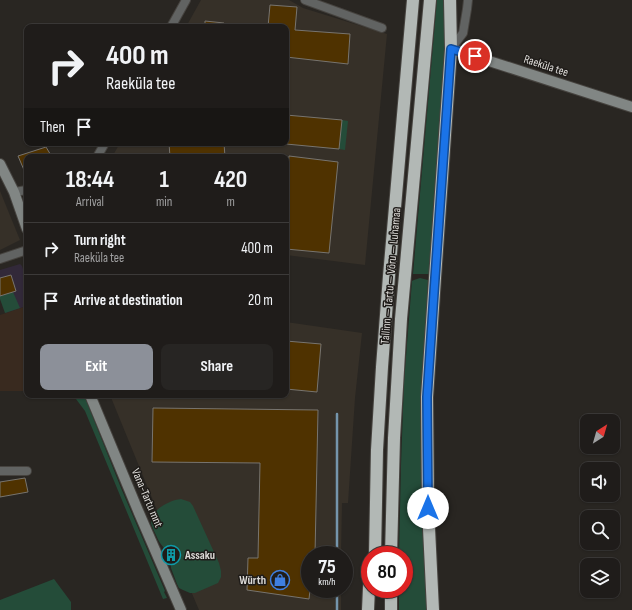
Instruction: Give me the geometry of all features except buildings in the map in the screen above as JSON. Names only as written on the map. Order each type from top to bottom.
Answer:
[{"type":"highway","name":"Tallinn — Tartu — Võru — Luhamaa","points":[[375,546],[377,450],[382,368],[413,0]]},
{"type":"highway","name":"Tallinn — Tartu — Võru — Luhamaa","points":[[391,546],[394,438],[401,319],[430,0]]},
{"type":"highway","points":[[433,610],[428,508],[427,397],[451,49],[450,0]]},
{"type":"highway","points":[[368,610],[369,598]]},
{"type":"highway","points":[[375,598],[376,610]]},
{"type":"highway","points":[[391,598],[391,610]]},
{"type":"street","points":[[173,24],[186,0]]},
{"type":"street","points":[[305,0],[382,28]]},
{"type":"street","points":[[451,49],[463,33],[468,0]]},
{"type":"street","name":"Raeküla tee","points":[[451,49],[632,108]]},
{"type":"street","points":[[0,164],[14,192],[24,220]]},
{"type":"street","points":[[14,192],[24,190]]},
{"type":"street","points":[[0,258],[24,251]]},
{"type":"street","name":"Vana-Tartu mnt","points":[[91,398],[181,610]]},
{"type":"street","points":[[0,471],[27,471]]},
{"type":"shaded area","points":[[201,0],[289,0],[303,8],[387,34],[365,265],[289,255],[289,154],[114,154],[118,146],[289,146],[289,24],[188,24]]},
{"type":"shaded area","points":[[0,191],[20,240],[0,250]]},
{"type":"shaded area","points":[[20,264],[22,266],[24,272],[24,307],[6,313],[0,296],[0,270]]},
{"type":"shaded area","points":[[24,307],[24,391],[0,391],[0,315]]},
{"type":"shaded area","points":[[289,322],[362,333],[355,398],[348,503],[342,503],[341,546],[301,546],[301,598],[341,598],[341,610],[199,610],[111,398],[289,398]]},
{"type":"green space","points":[[437,0],[445,0],[446,20],[441,122],[429,274],[413,274]]},
{"type":"green space","points":[[342,120],[348,121],[345,150],[339,149]]},
{"type":"green space","points":[[420,278],[428,280],[421,439],[427,610],[399,610],[399,598],[413,598],[413,546],[399,546],[404,382],[412,281]]},
{"type":"green space","points":[[13,292],[20,308],[5,313],[0,296]]},
{"type":"green space","points":[[75,398],[85,398],[167,598],[163,599],[85,411]]},
{"type":"green space","points":[[181,499],[190,502],[193,506],[219,563],[221,571],[221,577],[218,583],[195,593],[190,593],[179,588],[171,568],[171,559],[173,557],[171,552],[169,552],[158,540],[151,523],[154,514],[162,506],[172,501]]},
{"type":"green space","points":[[54,579],[71,602],[71,610],[0,610],[0,600]]},
{"type":"waterway","points":[[337,414],[337,546]]},
{"type":"waterway","points":[[337,598],[337,610]]},
{"type":"place","name":"Assaku","points":[[171,555]]},
{"type":"place","name":"Würth","points":[[280,580]]},
{"type":"route","points":[[428,508],[427,397],[451,49],[475,56]]}]
